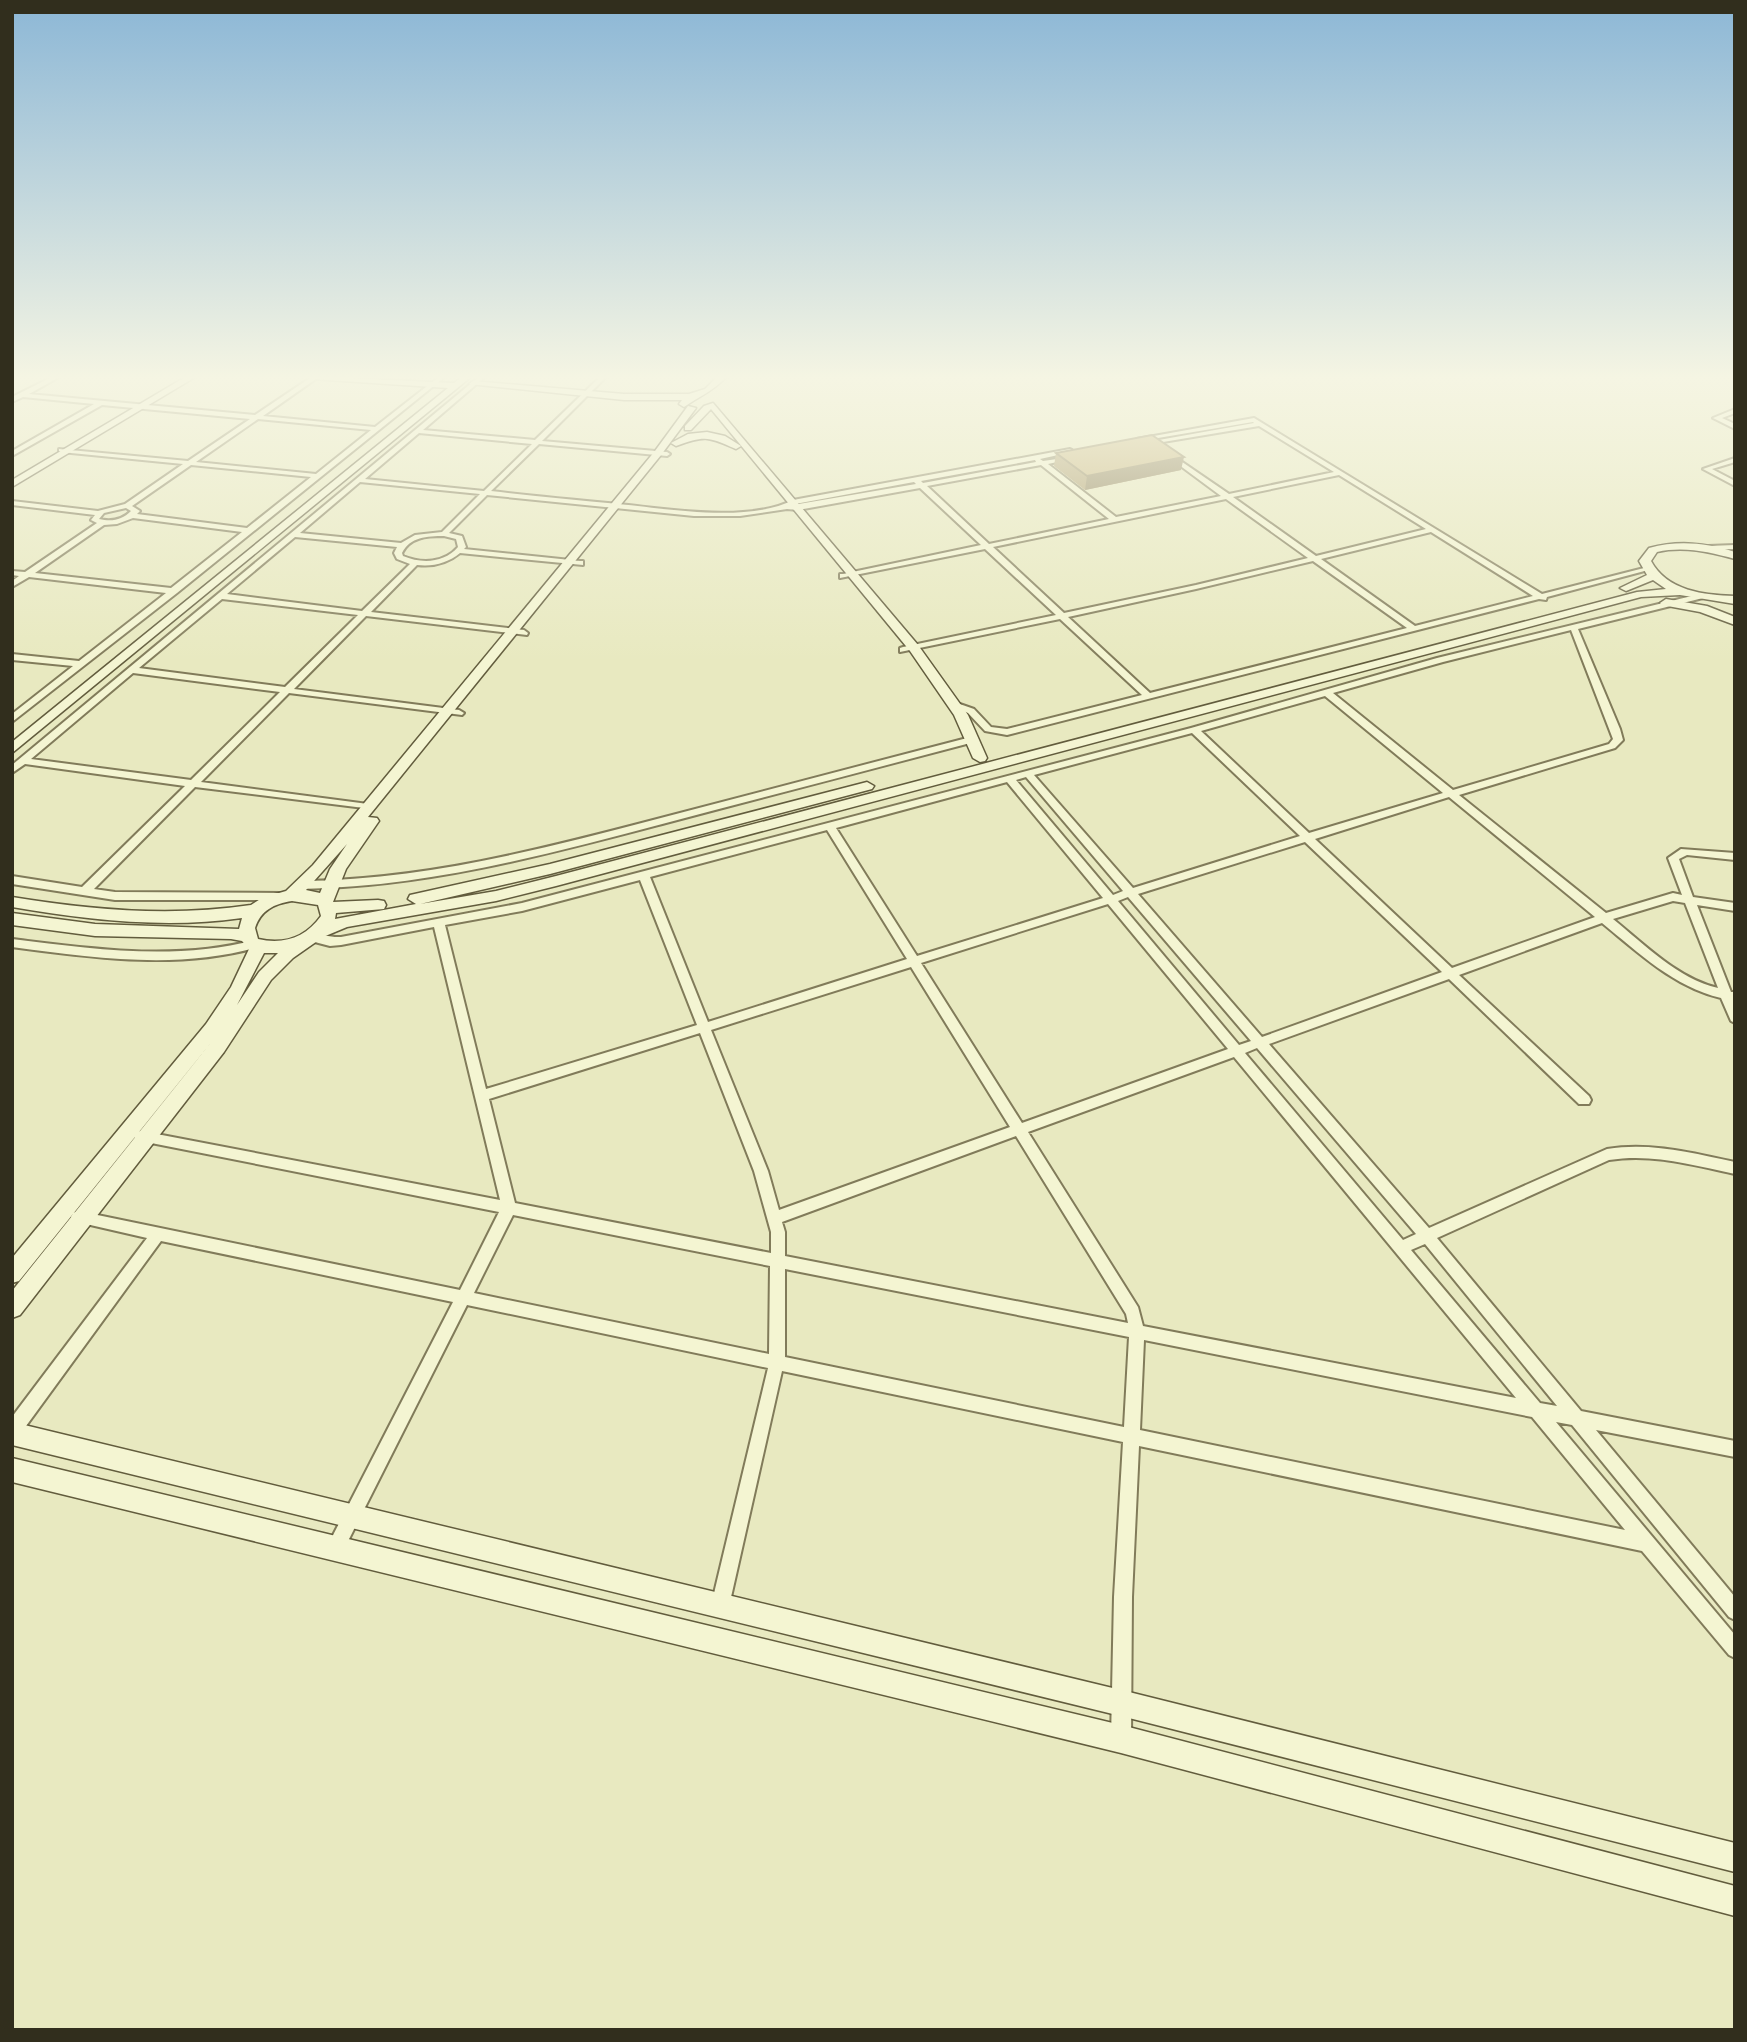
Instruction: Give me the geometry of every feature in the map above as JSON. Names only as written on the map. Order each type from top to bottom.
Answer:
[{"type":"street","points":[[12,482],[30,471]]},
{"type":"street","points":[[12,503],[99,513],[127,506],[177,471]]},
{"type":"street","points":[[271,471],[318,476]]},
{"type":"street","points":[[12,719],[324,471]]},
{"type":"street","points":[[12,736],[335,471]]},
{"type":"street","points":[[12,749],[339,471]]},
{"type":"street","points":[[12,770],[368,471]]},
{"type":"street","points":[[444,534],[507,471]]},
{"type":"street","points":[[12,1308],[226,1036],[265,976],[311,937],[329,916],[327,898],[346,854],[453,713],[648,471]]},
{"type":"street","points":[[760,471],[793,506]]},
{"type":"street","points":[[761,471],[793,506],[954,705],[980,758]]},
{"type":"street","points":[[919,483],[973,471]]},
{"type":"street","points":[[358,480],[718,515],[793,506],[991,471]]},
{"type":"street","points":[[1053,471],[1115,520]]},
{"type":"street","points":[[1191,471],[1414,629]]},
{"type":"street","points":[[1338,471],[1542,598]]},
{"type":"street","points":[[1710,471],[1735,484]]},
{"type":"street","points":[[848,575],[1341,473]]},
{"type":"street","points":[[919,483],[1149,697]]},
{"type":"street","points":[[127,506],[136,511],[132,516]]},
{"type":"street","points":[[99,513],[95,520],[102,523]]},
{"type":"street","points":[[12,584],[102,523],[132,516],[249,531]]},
{"type":"street","points":[[908,649],[1314,559],[1432,530]]},
{"type":"street","points":[[293,534],[402,545],[423,535],[444,534],[458,538],[462,547],[459,551]]},
{"type":"street","points":[[402,545],[398,553],[400,557],[415,563],[435,562],[459,551],[574,563]]},
{"type":"street","points":[[1651,572],[1647,555],[1653,550],[1676,546],[1732,552]]},
{"type":"street","points":[[84,892],[415,563]]},
{"type":"street","points":[[12,880],[84,892],[162,898],[291,892],[366,907],[415,899],[550,869],[1630,587],[1651,572]]},
{"type":"street","points":[[954,705],[971,711],[988,729],[1007,732],[1651,572],[1684,591],[1700,596],[1735,600]]},
{"type":"street","points":[[12,573],[174,591]]},
{"type":"street","points":[[12,919],[95,930],[232,933],[280,948],[344,922],[496,896],[1641,594],[1684,591]]},
{"type":"street","points":[[220,596],[518,632]]},
{"type":"street","points":[[311,937],[341,942],[439,925],[644,876],[1573,626],[1700,596]]},
{"type":"street","points":[[1717,599],[1735,618]]},
{"type":"street","points":[[1666,603],[1735,618]]},
{"type":"street","points":[[481,1096],[705,1029],[914,961],[1617,742],[1615,729],[1573,626]]},
{"type":"street","points":[[908,649],[936,698],[971,740]]},
{"type":"street","points":[[12,657],[81,664]]},
{"type":"street","points":[[131,670],[453,713]]},
{"type":"street","points":[[1326,692],[1676,975],[1702,989],[1730,997]]},
{"type":"street","points":[[12,902],[73,913],[135,917],[226,916],[257,910],[291,892],[318,869],[368,807],[453,713]]},
{"type":"street","points":[[1194,730],[1584,1100]]},
{"type":"street","points":[[327,898],[350,886],[460,871],[533,855],[971,740]]},
{"type":"street","points":[[23,761],[368,807]]},
{"type":"street","points":[[1028,774],[1427,1236],[1735,1611]]},
{"type":"street","points":[[1010,779],[1239,1050],[1735,1649]]},
{"type":"street","points":[[829,825],[1133,1312],[1137,1331],[1120,1703],[1121,1739]]},
{"type":"street","points":[[1735,857],[1685,851],[1674,854],[1674,863],[1730,997],[1735,1018]]},
{"type":"street","points":[[644,876],[761,1171],[775,1218],[780,1261],[777,1361],[720,1606]]},
{"type":"street","points":[[775,1218],[1603,918],[1667,898],[1735,907]]},
{"type":"street","points":[[254,942],[246,929],[257,910]]},
{"type":"street","points":[[336,1547],[509,1208],[439,925]]},
{"type":"street","points":[[12,943],[119,954],[177,954],[215,953],[254,942]]},
{"type":"street","points":[[12,1274],[212,1029],[238,989],[254,942]]},
{"type":"street","points":[[127,1133],[1735,1448]]},
{"type":"street","points":[[1402,1247],[1607,1155],[1626,1151],[1735,1168]]},
{"type":"street","points":[[61,1214],[1649,1544]]},
{"type":"street","points":[[158,1234],[12,1432],[1120,1703],[1735,1858]]},
{"type":"street","points":[[12,1470],[1121,1739],[1735,1900]]},
{"type":"building","points":[[1081,471],[1111,471],[1087,476]]}]
